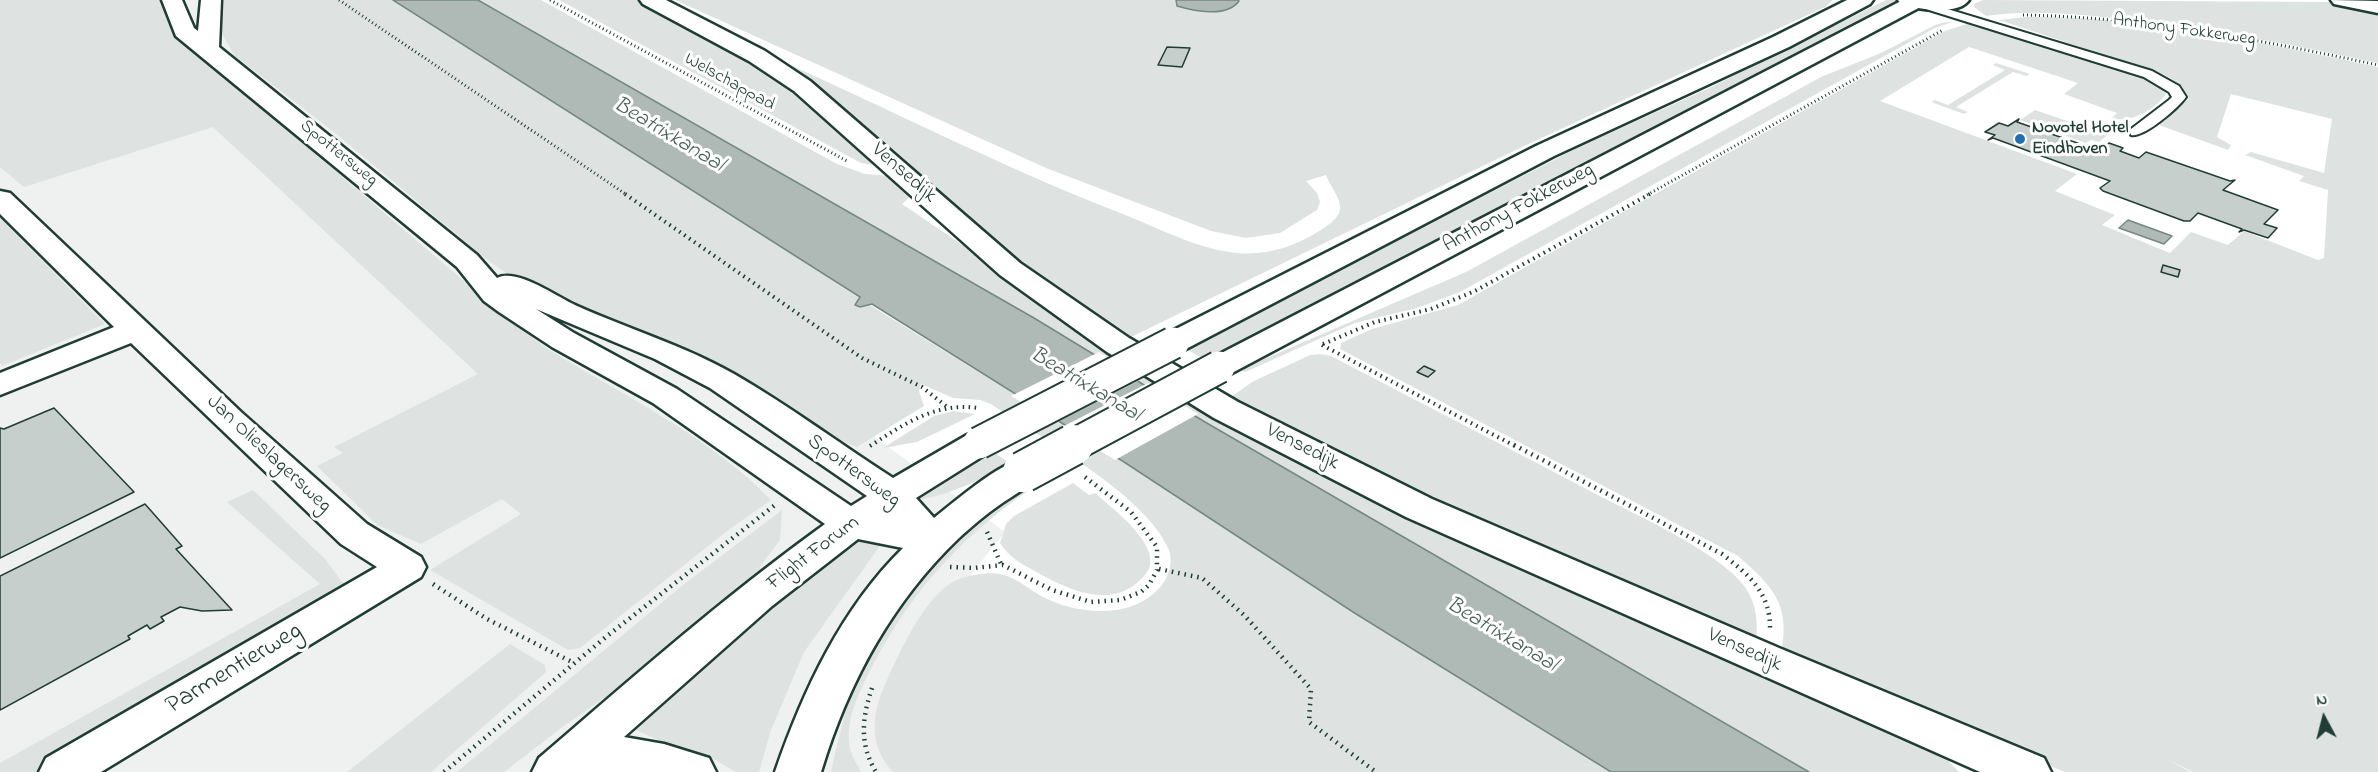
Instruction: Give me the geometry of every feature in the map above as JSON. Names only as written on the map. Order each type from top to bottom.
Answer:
[{"type":"main road","name":"Spottersweg","points":[[172,0],[184,31],[208,48],[467,261],[495,295],[510,306],[563,340],[665,396],[852,524],[942,561]]},
{"type":"main road","points":[[208,48],[211,0]]},
{"type":"main road","name":"Vensedijk","points":[[650,0],[758,56],[801,87],[1010,269],[1118,345],[1226,410],[1419,508],[1764,660],[2028,772]]},
{"type":"main road","name":"Anthony Fokkerweg","points":[[1080,391],[1545,151],[1781,42],[1863,0]]},
{"type":"main road","points":[[2341,0],[2378,7]]},
{"type":"main road","name":"Anthony Fokkerweg","points":[[942,561],[965,510],[1023,472],[1219,367],[1932,1]]},
{"type":"main road","name":"Jan Olieslagersweg","points":[[0,200],[134,330],[354,534],[407,567]]},
{"type":"main road","name":"Spottersweg","points":[[467,261],[565,312],[657,348],[722,381],[892,495],[942,561]]},
{"type":"main road","points":[[0,385],[134,330]]},
{"type":"main road","name":"Flight Forum","points":[[565,764],[742,610],[892,495],[979,443],[1080,391]]},
{"type":"main road","points":[[798,772],[819,710],[860,633],[880,603],[942,561]]},
{"type":"main road","name":"Parmentierweg","points":[[62,772],[407,567]]},
{"type":"main road","name":"Flight Forum","points":[[565,764],[610,754],[644,758],[693,772]]},
{"type":"lane","name":"Anthony Fokkerweg","points":[[1932,1],[2083,49],[2165,82],[2175,89],[2179,97],[2174,104],[2136,132]]},
{"type":"lane","name":"Anthony Fokkerweg","points":[[1932,1],[1974,20],[2111,61]]},
{"type":"path","points":[[339,0],[558,147],[862,358],[922,387],[946,406],[929,411],[867,448]]},
{"type":"path","name":"Welschappad","points":[[550,0],[857,166],[900,172]]},
{"type":"path","name":"Anthony Fokkerweg","points":[[1988,18],[2042,15],[2126,21],[2247,39],[2378,65]]},
{"type":"path","points":[[1764,660],[1772,614],[1766,596],[1752,577],[1722,554],[1322,345],[1375,322],[1431,309],[1475,291],[1927,37],[1949,27],[1974,20]]},
{"type":"path","points":[[444,772],[573,662],[706,556],[779,503]]},
{"type":"path","points":[[987,531],[1001,564]]},
{"type":"path","points":[[942,561],[974,568],[1001,564],[1066,599],[1087,603],[1117,602],[1139,594],[1152,583],[1159,569],[1202,578],[1244,615],[1311,689],[1309,722],[1376,772]]},
{"type":"path","points":[[407,567],[487,620],[573,662]]},
{"type":"path","points":[[874,683],[864,715],[862,736],[868,760],[876,772]]},
{"type":"shaded area","points":[[0,0],[276,0],[1005,532],[916,643],[910,772],[0,772]]},
{"type":"shaded area","points":[[0,0],[165,0],[184,42],[505,316],[549,350],[697,439],[748,478],[771,500],[727,531],[580,648],[568,650],[430,570],[521,514],[502,499],[421,544],[377,525],[317,466],[343,453],[334,447],[478,374],[213,127],[24,187],[0,167]]},
{"type":"shaded area","points":[[221,0],[393,0],[644,158],[870,305],[1124,462],[1353,612],[1611,772],[893,772],[879,750],[875,716],[882,692],[907,638],[936,596],[959,579],[975,574],[993,573],[1009,577],[1043,597],[1072,608],[1105,611],[1136,605],[1161,586],[1170,568],[1170,553],[1156,528],[1137,508],[1089,468],[991,404],[980,400],[953,398],[921,384],[919,391],[924,406],[857,447],[805,426],[626,327],[519,282],[486,259],[334,132],[235,56],[220,31]]},
{"type":"shaded area","points":[[478,0],[541,0],[837,164],[865,174],[893,176],[913,194],[902,204],[1042,299],[1080,329],[1934,746],[1959,772],[1809,772],[1205,422],[1034,318]]},
{"type":"shaded area","points":[[559,0],[638,0],[671,16],[745,56],[787,84],[883,167],[861,163]]},
{"type":"shaded area","points":[[675,0],[1176,0],[1177,6],[1192,10],[1218,10],[1233,5],[1238,0],[1833,0],[1825,7],[1522,147],[1127,339],[1008,254],[770,56],[1074,194],[1173,235],[1229,252],[1252,253],[1274,250],[1306,239],[1323,229],[1335,219],[1340,208],[1326,175],[1306,181],[1317,193],[1320,202],[1317,210],[1280,233],[1246,238],[1211,231],[1046,168]]},
{"type":"shaded area","points":[[1886,0],[1899,0],[1207,361],[1186,349],[1579,147],[1707,89]]},
{"type":"shaded area","points":[[1983,0],[2330,2],[2378,11],[2378,63],[2257,39],[2136,21],[2042,13],[1986,16],[1974,7],[1974,4]]},
{"type":"shaded area","points":[[2026,17],[2115,21],[2159,26],[2247,40],[2378,67],[2378,772],[2193,772],[2168,760],[2191,772],[2065,772],[1781,654],[1783,622],[1781,609],[1770,587],[1738,556],[1340,349],[1341,343],[1372,329],[1458,305],[1945,31],[1970,23],[2141,75],[2155,82],[2166,94],[2156,105],[2142,114],[2127,119],[2112,118],[2117,113],[2064,94],[2078,83],[1969,47],[1880,101],[2077,174],[2055,191],[2115,215],[2102,225],[2170,253],[2191,232],[2228,245],[2244,231],[2318,260],[2324,258],[2328,190],[2299,181],[2304,176],[2245,155],[2251,152],[2324,173],[2332,119],[2231,94],[2217,137],[2231,145],[2228,150],[2159,125],[2189,98],[2180,84],[2165,75],[1999,20]]},
{"type":"shaded area","points":[[1952,22],[1935,28],[1460,292],[1417,308],[1355,323],[1245,372],[1241,369],[1466,272],[1821,77],[1881,53],[1935,25]]},
{"type":"shaded area","points":[[1996,63],[2030,74],[2026,76],[2013,72],[1956,107],[1968,112],[1964,114],[1931,102],[1935,100],[1948,105],[2005,70],[1993,65]]},
{"type":"shaded area","points":[[2035,110],[2108,135],[2099,142],[2091,140],[2086,143],[2020,120]]},
{"type":"shaded area","points":[[0,218],[105,324],[2,366],[0,363]]},
{"type":"shaded area","points":[[1310,355],[1331,356],[1697,547],[1733,574],[1749,593],[1756,614],[1756,644],[1444,507],[1227,400],[1252,382]]},
{"type":"shaded area","points":[[953,411],[975,414],[917,442],[883,448],[934,416]]},
{"type":"shaded area","points":[[990,450],[1010,463],[953,491],[930,498],[917,500],[915,497]]},
{"type":"shaded area","points":[[1034,479],[1040,483],[1014,501],[967,540],[926,584],[908,608],[875,661],[859,693],[851,716],[849,740],[852,754],[861,772],[831,772],[852,692],[876,641],[892,617],[927,570],[967,528],[993,506]]},
{"type":"shaded area","points":[[1073,483],[1089,495],[1095,493],[1124,519],[1144,542],[1149,553],[1149,567],[1144,576],[1133,586],[1120,593],[1093,594],[1066,587],[1023,564],[1008,553],[1000,543],[1006,524],[1014,516]]},
{"type":"shaded area","points":[[253,490],[325,559],[346,587],[45,772],[0,772],[0,763],[320,584],[227,502]]},
{"type":"shaded area","points":[[782,510],[780,540],[759,568],[761,569],[655,663],[565,725],[504,772],[457,772],[683,585]]},
{"type":"shaded area","points":[[859,534],[882,543],[804,652],[771,730],[759,772],[736,772],[710,757],[669,745],[632,728],[824,560]]},
{"type":"shaded area","points":[[510,644],[545,665],[546,672],[431,772],[347,772]]},
{"type":"water","name":"Beatrixkanaal","points":[[393,0],[478,0],[1034,318],[1205,422],[1809,772],[1611,772],[1353,612],[1124,462],[872,304],[860,307],[855,305],[860,297]]},
{"type":"water","points":[[1176,0],[1239,1],[1227,10],[1210,12],[1177,6]]},
{"type":"water","points":[[2128,220],[2172,236],[2164,244],[2119,228]]},
{"type":"pier","points":[[1099,352],[1142,379],[1056,423],[1011,396]]},
{"type":"pier","points":[[1148,383],[1198,414],[1115,460],[1062,427]]},
{"type":"building","points":[[1167,47],[1190,48],[1182,67],[1158,65]]},
{"type":"building","points":[[2019,119],[2017,122],[2086,146],[2089,144],[2102,149],[2109,143],[2123,148],[2120,151],[2139,158],[2146,152],[2230,181],[2235,180],[2223,190],[2278,210],[2264,224],[2277,228],[2268,238],[2244,230],[2239,232],[2242,229],[2198,213],[2190,221],[2184,221],[2100,188],[2110,181],[1993,138],[1988,140],[1995,135],[1985,132],[1999,123],[2008,126]]},
{"type":"building","points":[[2163,265],[2180,270],[2178,277],[2161,272]]},
{"type":"building","points":[[1424,366],[1435,371],[1428,377],[1417,372]]},
{"type":"building","points":[[54,408],[134,492],[0,558],[0,428],[4,429]]},
{"type":"building","points":[[145,504],[182,546],[176,549],[232,610],[202,611],[180,607],[161,617],[164,621],[150,629],[147,625],[128,636],[130,639],[0,710],[0,576]]},
{"type":"place","name":"Novotel Hotel Eindhoven","points":[[2020,139]]}]
